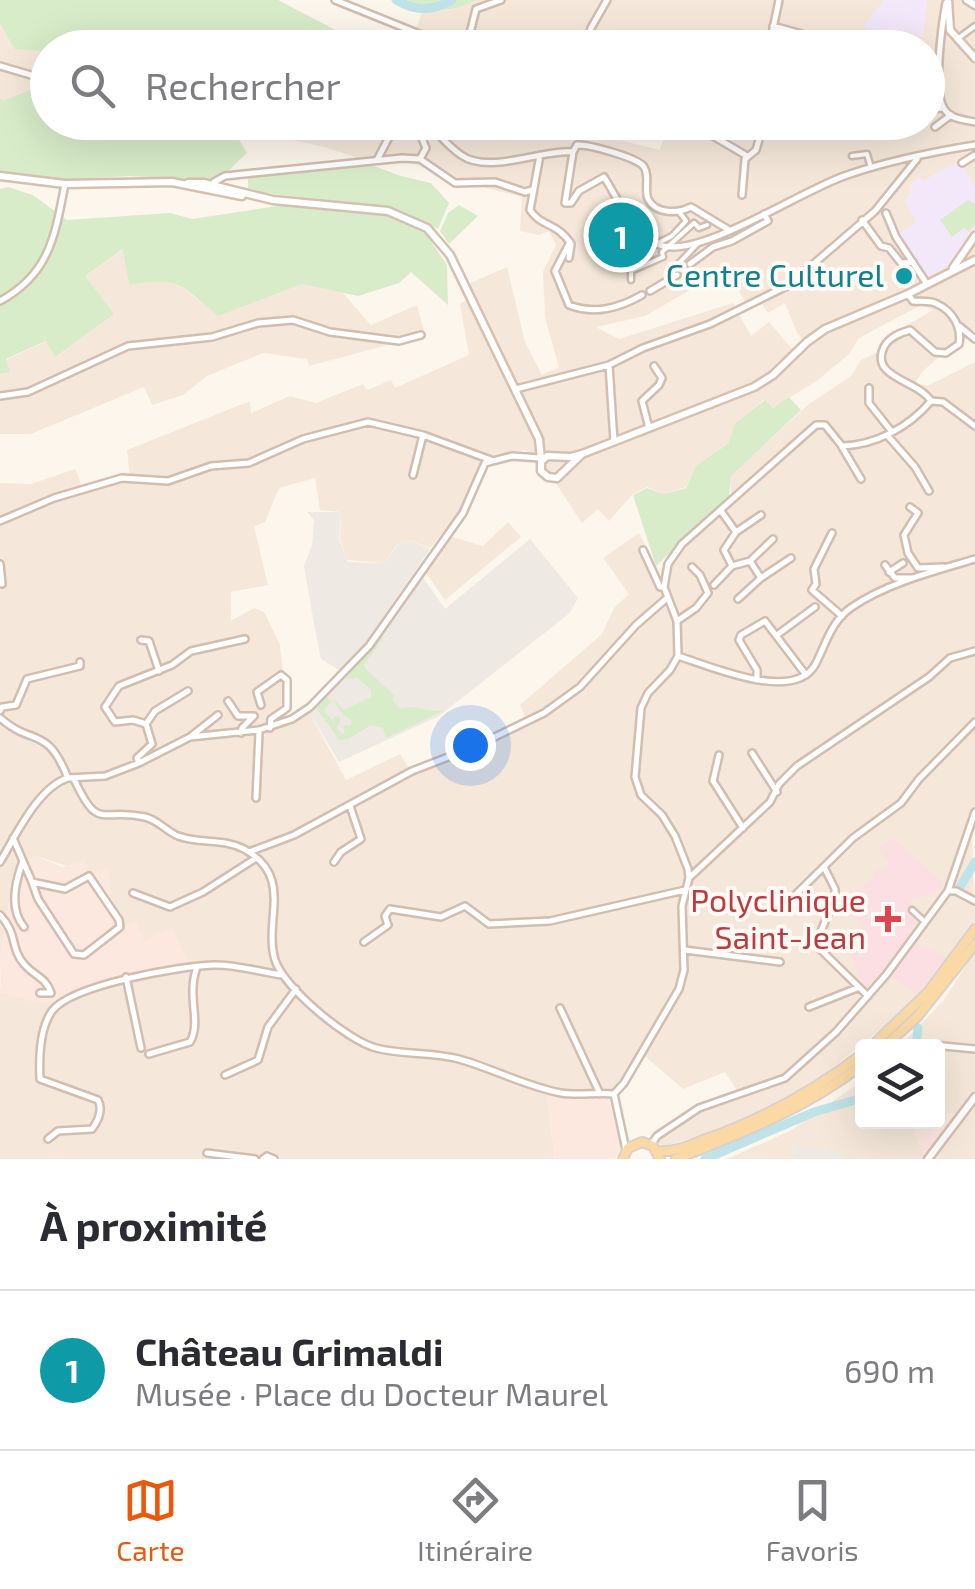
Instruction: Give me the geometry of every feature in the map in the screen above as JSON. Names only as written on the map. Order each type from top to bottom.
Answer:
[{"type":"main road","points":[[948,0],[948,26],[975,58]]},
{"type":"main road","points":[[966,0],[975,5]]},
{"type":"main road","points":[[0,176],[65,184],[193,184],[258,198]]},
{"type":"main road","points":[[193,184],[228,194],[388,210],[427,228],[448,251],[547,459],[564,468]]},
{"type":"main road","points":[[952,269],[975,236]]},
{"type":"main road","points":[[966,247],[966,254],[975,260]]},
{"type":"main road","points":[[547,459],[582,454],[765,382],[825,329],[975,260]]},
{"type":"main road","points":[[547,459],[542,474],[550,478],[560,476],[582,454]]},
{"type":"main road","points":[[879,1039],[928,992],[975,929]]},
{"type":"main road","points":[[894,1039],[918,1018],[975,944]]},
{"type":"main road","points":[[624,1157],[636,1143],[656,1152],[674,1150],[750,1123],[814,1089],[855,1059]]},
{"type":"main road","points":[[679,1158],[776,1120],[855,1070]]},
{"type":"main road","points":[[928,1159],[975,1097]]},
{"type":"street","points":[[334,0],[409,30]]},
{"type":"street","points":[[471,30],[476,8],[500,0]]},
{"type":"street","points":[[590,30],[607,0]]},
{"type":"street","points":[[772,30],[779,0]]},
{"type":"street","points":[[943,30],[948,0]]},
{"type":"street","points":[[773,26],[788,30]]},
{"type":"street","points":[[945,43],[975,26]]},
{"type":"street","points":[[0,66],[30,75]]},
{"type":"street","points":[[945,110],[951,116],[975,122]]},
{"type":"street","points":[[945,120],[951,116]]},
{"type":"street","points":[[377,160],[387,140]]},
{"type":"street","points":[[420,159],[426,148],[423,140]]},
{"type":"street","points":[[446,140],[467,158],[529,159],[572,152]]},
{"type":"street","points":[[721,140],[747,156]]},
{"type":"street","points":[[742,195],[747,156],[756,150],[759,140]]},
{"type":"street","points":[[733,231],[709,221],[692,208],[680,213],[650,202],[645,168],[640,162],[594,145],[577,145],[572,152],[566,204],[604,177],[639,232],[668,248],[733,231],[845,175],[975,145]]},
{"type":"street","points":[[852,156],[866,154],[871,168]]},
{"type":"street","points":[[540,155],[531,212],[559,228],[570,242],[568,258]]},
{"type":"street","points":[[962,163],[975,155]]},
{"type":"street","points":[[515,389],[608,366],[643,348],[710,324],[789,285],[875,211],[919,156]]},
{"type":"street","points":[[228,194],[216,186],[234,175],[420,159],[455,183],[495,182],[525,192],[532,190]]},
{"type":"street","points":[[529,159],[537,165]]},
{"type":"street","points":[[0,300],[22,289],[42,264],[56,229],[65,184]]},
{"type":"street","points":[[656,244],[672,236],[686,221],[680,213]]},
{"type":"street","points":[[690,264],[714,247],[768,220],[764,214]]},
{"type":"street","points":[[886,214],[896,238],[927,284]]},
{"type":"street","points":[[612,222],[629,217]]},
{"type":"street","points":[[862,220],[882,246],[889,248]]},
{"type":"street","points":[[631,280],[631,272],[663,257],[662,252],[694,223],[699,228],[709,221]]},
{"type":"street","points":[[896,238],[889,241],[889,248],[900,263],[914,262]]},
{"type":"street","points":[[570,242],[555,270],[568,305],[607,310],[646,293],[701,240]]},
{"type":"street","points":[[568,258],[575,252]]},
{"type":"street","points":[[908,294],[913,300],[939,304],[975,339]]},
{"type":"street","points":[[0,396],[28,392],[128,346],[212,337],[258,324],[293,320],[330,332],[399,341],[420,335]]},
{"type":"street","points":[[931,401],[921,388],[889,374],[882,361],[884,347],[896,335],[910,330],[936,352],[946,354],[958,344],[959,326]]},
{"type":"street","points":[[608,366],[614,441]]},
{"type":"street","points":[[649,428],[642,400],[662,378],[654,366]]},
{"type":"street","points":[[870,388],[870,403],[929,491]]},
{"type":"street","points":[[842,446],[868,443],[889,433],[931,401],[943,402],[975,426]]},
{"type":"street","points":[[0,521],[54,498],[122,478],[168,481],[211,466],[249,462],[304,439],[361,423],[385,424],[423,435],[488,462],[534,451],[539,442]]},
{"type":"street","points":[[689,878],[675,836],[662,815],[641,795],[636,778],[641,708],[678,656],[677,622],[664,587],[664,572],[674,554],[816,425],[825,425],[861,479]]},
{"type":"street","points":[[413,475],[423,435]]},
{"type":"street","points":[[519,456],[547,459]]},
{"type":"street","points":[[190,737],[270,728],[310,707],[361,657],[464,512],[488,462]]},
{"type":"street","points":[[910,508],[918,513],[904,535],[908,553],[918,568],[947,567]]},
{"type":"street","points":[[721,511],[736,532]]},
{"type":"street","points":[[732,566],[724,550],[736,532],[760,515]]},
{"type":"street","points":[[832,533],[814,569],[816,584],[812,590],[842,616]]},
{"type":"street","points":[[714,585],[732,566],[750,560],[773,539]]},
{"type":"street","points":[[643,550],[660,587],[664,587]]},
{"type":"street","points":[[738,599],[791,558]]},
{"type":"street","points":[[678,656],[757,680],[789,682],[806,676],[842,616],[881,591],[975,559]]},
{"type":"street","points":[[750,560],[761,578]]},
{"type":"street","points":[[903,563],[887,568],[895,578],[916,580]]},
{"type":"street","points":[[0,564],[2,584]]},
{"type":"street","points":[[677,622],[708,593],[700,574],[692,567]]},
{"type":"street","points":[[249,852],[294,834],[423,766],[474,747],[544,713],[580,688],[636,625],[667,598]]},
{"type":"street","points":[[777,635],[815,607]]},
{"type":"street","points":[[757,680],[757,670],[739,640],[765,621],[806,676]]},
{"type":"street","points":[[146,724],[133,720],[115,722],[106,707],[119,686],[159,671],[201,646],[245,639]]},
{"type":"street","points":[[140,640],[149,641],[154,649],[159,671]]},
{"type":"street","points":[[80,662],[80,666],[27,679],[16,704],[2,707],[0,717],[12,728],[48,743],[87,806],[98,814],[145,817],[174,835],[218,841],[256,858],[272,882],[276,907],[274,952],[284,976],[324,1015],[368,1046],[454,1058],[559,1092],[614,1094],[622,1087],[679,988],[684,970],[685,890],[689,878],[744,828],[797,766],[929,677],[950,658],[975,651]]},
{"type":"street","points":[[261,704],[256,692],[281,675],[287,680],[287,708],[271,719],[270,728]]},
{"type":"street","points":[[146,724],[155,711],[188,691]]},
{"type":"street","points":[[228,701],[238,716],[254,716],[242,734]]},
{"type":"street","points":[[0,862],[52,786],[71,778],[103,776],[139,764],[190,737],[218,715]]},
{"type":"street","points":[[786,904],[853,838],[901,803],[975,722]]},
{"type":"street","points":[[139,764],[137,758],[152,744],[146,724]]},
{"type":"street","points":[[256,798],[258,730]]},
{"type":"street","points":[[752,753],[777,792]]},
{"type":"street","points":[[720,755],[713,780],[744,828]]},
{"type":"street","points":[[334,862],[341,852],[361,839],[349,805]]},
{"type":"street","points":[[656,1152],[657,1136],[699,1108],[785,1078],[836,1032],[948,890],[975,812]]},
{"type":"street","points":[[13,838],[38,898],[74,954],[84,955],[120,928],[119,920],[89,876],[64,888],[32,882]]},
{"type":"street","points":[[133,893],[170,906],[204,892],[256,858]]},
{"type":"street","points":[[23,862],[17,876],[15,906],[16,918],[24,927]]},
{"type":"street","points":[[824,867],[835,896],[817,941],[868,996]]},
{"type":"street","points":[[364,942],[388,925],[385,916],[390,909],[441,917],[465,906],[489,924],[550,922],[685,890]]},
{"type":"street","points":[[948,890],[975,901]]},
{"type":"street","points":[[912,910],[925,922]]},
{"type":"street","points":[[0,915],[11,927],[16,951],[25,966],[48,984],[51,993],[40,993]]},
{"type":"street","points":[[685,950],[780,962]]},
{"type":"street","points":[[48,1139],[58,1130],[92,1129],[100,1105],[98,1100],[40,1079],[40,1052],[51,1012],[58,1005],[126,977],[197,967],[214,965],[284,976]]},
{"type":"street","points":[[150,1054],[194,1038],[196,1019],[191,984],[197,967]]},
{"type":"street","points":[[126,977],[141,1048]]},
{"type":"street","points":[[809,1007],[857,988]]},
{"type":"street","points":[[224,1075],[258,1060],[268,1027],[296,989]]},
{"type":"street","points":[[560,1008],[600,1094]]},
{"type":"street","points":[[945,1046],[975,1049]]},
{"type":"street","points":[[614,1094],[624,1137],[624,1157]]},
{"type":"street","points":[[624,1137],[636,1143]]},
{"type":"street","points":[[208,1153],[255,1159]]},
{"type":"street","points":[[263,1159],[274,1159]]},
{"type":"shaded area","points":[[476,0],[975,0],[975,328],[952,353],[938,358],[922,372],[915,383],[927,386],[975,362],[975,806],[971,813],[975,921],[921,991],[892,1020],[868,1039],[855,1039],[855,1050],[800,1094],[730,1126],[662,1147],[653,1135],[697,1107],[738,1092],[725,1072],[683,1089],[639,1051],[614,1091],[547,1094],[555,1159],[0,1159],[0,983],[1,992],[55,1002],[118,976],[148,973],[144,941],[124,925],[86,872],[36,856],[14,869],[0,962],[0,483],[31,484],[75,469],[84,492],[130,480],[127,450],[250,401],[251,413],[290,396],[316,403],[363,384],[367,390],[391,380],[395,388],[469,355],[460,304],[473,296],[468,284],[507,267],[525,342],[542,375],[559,367],[545,318],[543,272],[556,245],[549,231],[539,235],[520,231],[522,197],[439,176],[412,162],[377,164],[293,140],[619,140],[660,150],[663,140],[945,140],[945,30],[416,30],[422,12],[449,10]],"holes":[[[729,272],[746,304],[761,302],[768,313],[785,303],[797,333],[804,340],[794,351],[769,322],[751,336],[733,303],[619,339],[596,327],[645,316],[720,273]],[[921,305],[933,310],[890,335],[880,351],[861,360],[851,376],[809,404],[730,476],[732,506],[685,545],[662,579],[639,533],[603,558],[629,594],[614,608],[602,634],[520,705],[529,725],[478,750],[411,772],[400,754],[346,780],[309,712],[288,723],[280,645],[264,612],[254,608],[231,621],[231,592],[268,585],[254,526],[265,522],[279,488],[315,478],[320,510],[341,512],[340,539],[347,560],[384,563],[397,545],[411,541],[430,548],[460,511],[484,456],[526,450],[555,482],[582,523],[598,509],[609,521],[633,494],[647,487],[664,494],[686,487],[696,467],[728,445],[735,423],[764,400],[773,408],[818,380],[849,354],[859,338]]]},
{"type":"shaded area","points":[[884,0],[927,0],[924,30],[868,30],[864,26]]},
{"type":"shaded area","points":[[0,23],[14,49],[30,50],[30,89],[4,100],[0,98]]},
{"type":"shaded area","points":[[960,161],[975,187],[975,228],[953,263],[928,277],[898,234],[916,222],[904,199],[919,177],[923,181]]},
{"type":"shaded area","points":[[124,249],[129,285],[162,279],[177,283],[218,315],[302,284],[342,292],[371,325],[417,305],[425,335],[309,366],[307,359],[263,353],[207,376],[183,395],[152,405],[144,387],[31,434],[0,434],[0,374],[9,372],[6,360],[47,341],[55,357],[113,314],[85,276]]},
{"type":"shaded area","points":[[307,512],[341,512],[339,539],[348,562],[384,563],[398,545],[411,541],[430,549],[366,642],[341,671],[321,659],[304,566],[312,545],[314,520]]},
{"type":"shaded area","points":[[508,522],[521,537],[445,600],[424,570],[449,536],[483,546]]},
{"type":"shaded area","points":[[530,539],[578,598],[570,613],[439,716],[339,762],[309,712],[355,669],[420,573],[445,609]]},
{"type":"shaded area","name":"Polyclinique Saint-Jean","points":[[893,838],[943,883],[939,890],[908,901],[921,916],[906,937],[947,956],[917,994],[884,971],[865,991],[852,958],[850,937],[864,923],[847,914],[854,899],[851,897],[874,877],[872,873],[890,864],[877,848]]},
{"type":"shaded area","points":[[36,856],[62,867],[85,860],[86,872],[109,869],[111,906],[124,925],[136,921],[144,941],[172,928],[189,965],[118,976],[55,1002],[35,1002],[1,992],[0,962],[14,869]]},
{"type":"shaded area","points":[[975,951],[975,1159],[846,1159],[845,1154],[792,1147],[795,1159],[727,1159],[790,1131],[855,1086],[855,1129],[914,1129],[925,1154],[957,1113],[945,1114],[945,1039],[907,1039],[944,1000]]},
{"type":"shaded area","points":[[547,1094],[609,1099],[621,1148],[615,1159],[555,1159]]},
{"type":"shaded area","points":[[959,1113],[924,1155],[914,1129],[945,1129],[945,1114]]},
{"type":"shaded area","points":[[797,1144],[846,1154],[846,1159],[795,1159],[792,1147]]},
{"type":"green space","points":[[0,0],[278,0],[335,30],[30,30],[30,50],[14,49],[0,23]]},
{"type":"green space","points":[[405,0],[476,0],[440,10],[422,8]]},
{"type":"green space","points":[[30,89],[30,140],[239,140],[247,153],[227,172],[211,180],[129,176],[55,180],[0,173],[0,98],[4,100]]},
{"type":"green space","points":[[366,163],[431,183],[449,203],[438,229],[389,207],[248,191],[248,177]]},
{"type":"green space","points":[[8,187],[33,195],[67,220],[170,213],[192,219],[290,204],[389,215],[426,234],[447,265],[448,305],[411,272],[399,283],[358,296],[302,284],[218,316],[195,296],[170,282],[129,285],[123,249],[85,276],[114,314],[55,357],[46,341],[6,359],[10,372],[0,374],[0,189]]},
{"type":"green space","points":[[968,200],[975,204],[975,224],[969,232],[964,228],[952,237],[940,220]]},
{"type":"green space","points":[[459,205],[478,216],[449,244],[440,231],[448,213]]},
{"type":"green space","points":[[789,397],[801,410],[731,476],[729,496],[656,566],[633,495],[647,488],[664,494],[686,488],[696,466],[728,444],[735,423],[765,400],[773,408]]},
{"type":"green space","points":[[383,632],[382,640],[364,665],[366,669],[395,696],[392,699],[400,709],[445,710],[386,738],[383,728],[371,725],[339,740],[316,707],[327,697],[331,702],[324,710],[333,721],[335,716],[341,718],[337,728],[342,734],[342,726],[351,725],[352,720],[344,716],[332,698],[344,710],[371,697],[371,690],[358,678],[345,679]]},
{"type":"waterway","points":[[396,0],[424,9],[452,0]]},
{"type":"waterway","points":[[960,887],[975,862]]},
{"type":"waterway","points":[[917,1039],[918,1028]]},
{"type":"waterway","points":[[705,1159],[814,1112],[855,1100]]},
{"type":"tunnel","points":[[622,267],[638,265]]},
{"type":"place","name":"Château Grimaldi","points":[[621,235]]},
{"type":"place","name":"Centre Culturel","points":[[904,276]]},
{"type":"place","name":"Polyclinique Saint-Jean","points":[[888,919]]}]
